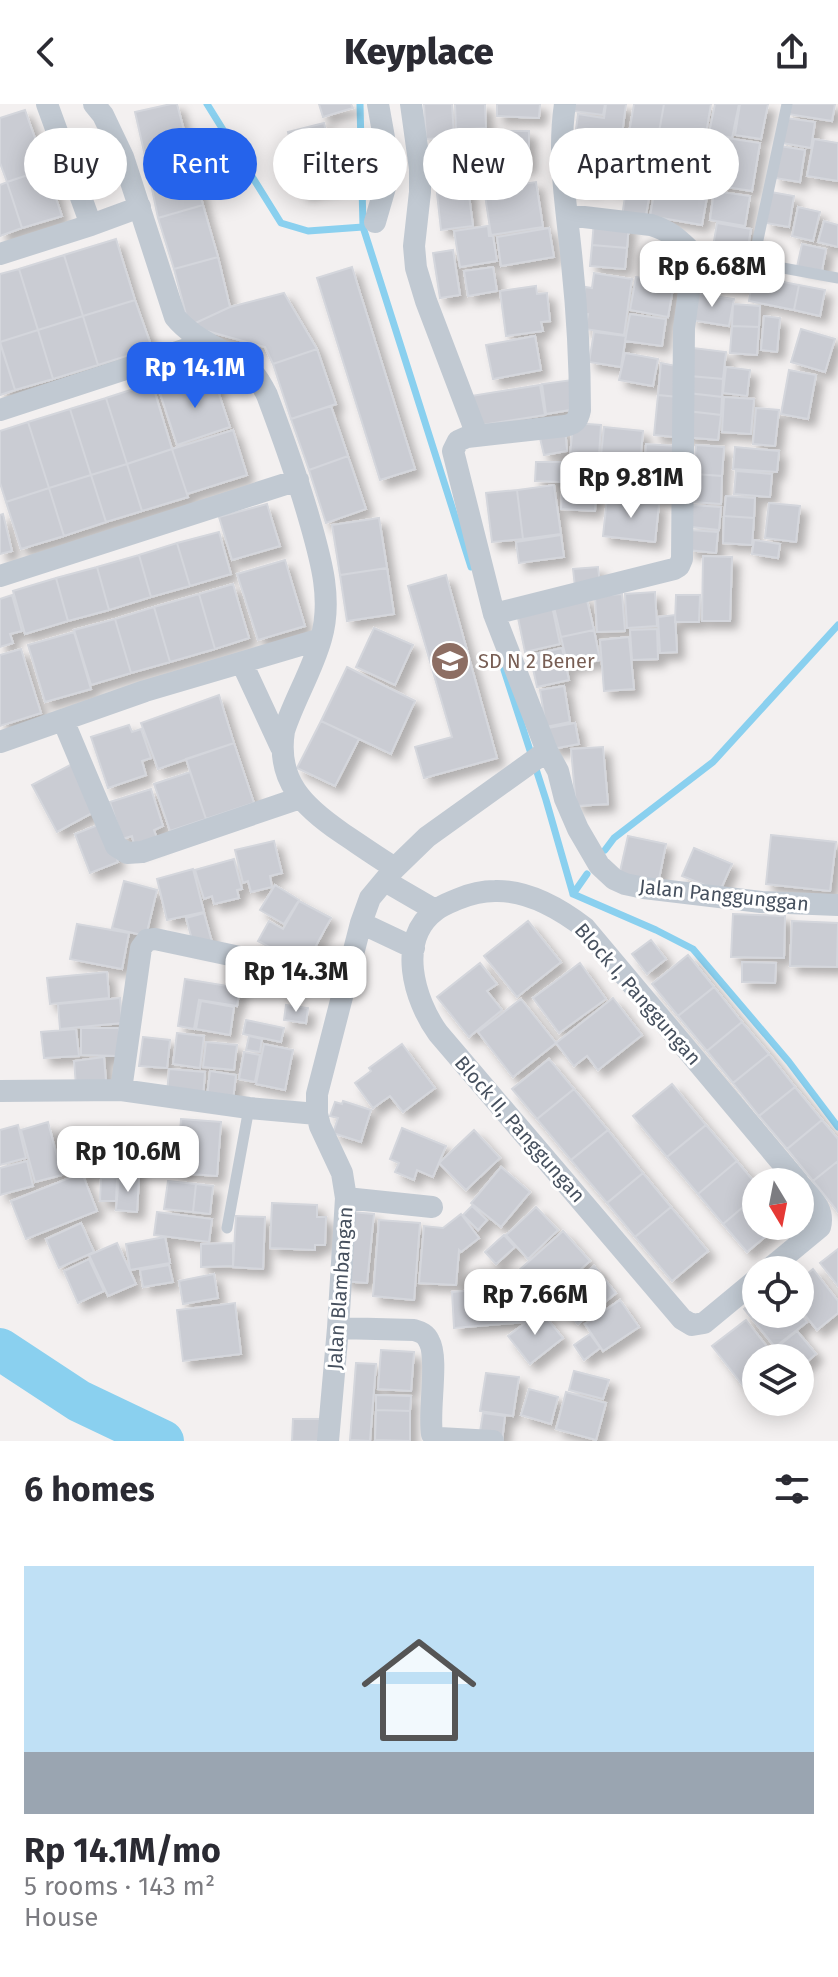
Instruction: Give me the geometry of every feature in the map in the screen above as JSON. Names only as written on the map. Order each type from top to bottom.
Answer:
[{"type":"street","points":[[47,104],[91,225]]},
{"type":"street","points":[[94,104],[103,115],[117,145],[175,317],[183,328],[244,365],[260,382],[298,480],[324,577],[326,615],[321,639],[289,714],[281,747]]},
{"type":"street","points":[[375,222],[389,166],[378,104]]},
{"type":"street","points":[[411,104],[420,169],[414,246],[416,268],[477,435],[565,426],[572,424],[580,410],[573,267],[562,172],[561,140],[565,104]]},
{"type":"street","points":[[0,254],[140,207]]},
{"type":"street","points":[[494,614],[674,569],[682,559],[684,328],[694,254],[673,234],[651,225],[567,215]]},
{"type":"street","points":[[0,410],[205,343]]},
{"type":"street","name":"Jalan Panggunggan","points":[[477,435],[458,441],[454,445],[454,458],[494,614],[536,758],[558,771],[565,799],[578,829],[599,865],[614,879],[644,888],[761,902],[838,905]]},
{"type":"street","points":[[0,576],[298,480]]},
{"type":"street","points":[[0,742],[145,691],[321,639]]},
{"type":"street","points":[[242,663],[281,747],[290,783],[300,798],[435,910],[421,929],[414,948],[361,923]]},
{"type":"street","points":[[63,720],[116,846],[127,853],[142,852],[300,798]]},
{"type":"street","name":"Jalan Blambangan","points":[[328,1441],[346,1198],[344,1179],[317,1114],[317,1094],[361,923],[370,898],[427,837],[536,758]]},
{"type":"street","name":"Block I, Panggungan","points":[[435,910],[466,896],[497,891],[544,902],[585,928],[786,1168]]},
{"type":"street","points":[[121,1090],[141,948],[147,940],[155,939],[347,980]]},
{"type":"street","name":"Block II, Panggungan","points":[[414,948],[413,969],[427,1018],[682,1319],[692,1325],[704,1323],[742,1292]]},
{"type":"street","points":[[0,1091],[121,1090],[317,1114]]},
{"type":"street","points":[[346,1198],[432,1207]]},
{"type":"street","name":"Block I, Panggungan","points":[[814,1201],[821,1210],[822,1222],[814,1232]]},
{"type":"street","name":"Block I, Panggungan","points":[[785,1256],[804,1240]]},
{"type":"street","points":[[338,1328],[414,1330],[425,1335],[432,1346],[433,1357],[432,1434],[439,1438],[493,1441]]},
{"type":"lane","points":[[753,263],[787,104]]},
{"type":"lane","points":[[694,254],[698,252],[838,278]]},
{"type":"lane","points":[[227,1228],[249,1108]]},
{"type":"building","points":[[177,104],[183,128],[143,128],[143,147],[135,112]]},
{"type":"building","points":[[319,104],[351,104],[353,108],[323,117]]},
{"type":"building","points":[[424,104],[452,104],[453,128],[425,128]]},
{"type":"building","points":[[455,104],[485,104],[486,128],[456,128]]},
{"type":"building","points":[[497,104],[540,104],[539,118],[497,116]]},
{"type":"building","points":[[574,104],[605,104],[603,115],[573,111]]},
{"type":"building","points":[[606,104],[626,104],[623,128],[576,128],[578,114],[604,118]]},
{"type":"building","points":[[634,104],[664,104],[660,128],[630,128]]},
{"type":"building","points":[[664,104],[711,104],[707,128],[660,128]]},
{"type":"building","points":[[715,104],[739,104],[734,128],[710,128]]},
{"type":"building","points":[[740,104],[768,104],[761,139],[739,136],[739,128],[736,128]]},
{"type":"building","points":[[790,104],[835,104],[832,121],[788,114]]},
{"type":"building","points":[[25,110],[31,128],[24,128],[24,176],[7,182],[0,163],[0,118]]},
{"type":"building","points":[[786,118],[815,122],[811,148],[782,143]]},
{"type":"building","points":[[324,123],[325,128],[304,128]]},
{"type":"building","points":[[814,139],[838,143],[838,181],[807,176]]},
{"type":"building","points":[[739,140],[760,143],[752,191],[739,189]]},
{"type":"building","points":[[780,146],[805,150],[800,182],[775,178]]},
{"type":"building","points":[[24,176],[24,200],[57,200],[62,216],[22,228],[7,182]]},
{"type":"building","points":[[7,182],[22,228],[0,236],[0,185]]},
{"type":"building","points":[[533,182],[536,182],[543,227],[491,235],[486,200],[533,200]]},
{"type":"building","points":[[771,192],[794,196],[789,227],[766,223]]},
{"type":"building","points":[[739,194],[750,196],[745,226],[710,220],[713,200],[739,200]]},
{"type":"building","points":[[154,200],[202,200],[203,205],[158,218]]},
{"type":"building","points":[[438,200],[470,200],[473,226],[441,230]]},
{"type":"building","points":[[624,200],[649,200],[645,221],[622,217]]},
{"type":"building","points":[[653,200],[706,200],[702,225],[650,216]]},
{"type":"building","points":[[203,205],[218,257],[174,269],[158,218]]},
{"type":"building","points":[[798,207],[820,212],[813,241],[792,236]]},
{"type":"building","points":[[594,221],[629,224],[627,248],[592,245]]},
{"type":"building","points":[[824,221],[838,225],[838,247],[818,242]]},
{"type":"building","points":[[717,223],[751,229],[746,259],[712,253]]},
{"type":"building","points":[[488,226],[497,261],[460,267],[454,231]]},
{"type":"building","points":[[549,228],[554,257],[501,266],[497,237]]},
{"type":"building","points":[[116,239],[135,300],[83,316],[64,255]]},
{"type":"building","points":[[802,244],[826,249],[822,271],[797,267]]},
{"type":"building","points":[[592,245],[627,248],[625,269],[590,266]]},
{"type":"building","points":[[453,250],[460,295],[440,298],[433,253]]},
{"type":"building","points":[[64,255],[83,316],[38,330],[19,269]]},
{"type":"building","points":[[218,257],[230,307],[189,326],[174,269]]},
{"type":"building","points":[[699,258],[751,266],[748,286],[696,279]]},
{"type":"building","points":[[352,267],[415,469],[380,480],[317,278]]},
{"type":"building","points":[[493,267],[497,291],[468,296],[464,271]]},
{"type":"building","points":[[19,269],[38,330],[0,342],[0,274]]},
{"type":"building","points":[[594,273],[632,279],[624,335],[585,329],[588,314],[581,313],[585,287],[592,288]]},
{"type":"building","points":[[753,276],[799,285],[794,310],[749,301]]},
{"type":"building","points":[[636,277],[674,283],[668,317],[630,310]]},
{"type":"building","points":[[799,285],[825,290],[820,316],[794,310]]},
{"type":"building","points":[[536,286],[537,294],[547,293],[550,321],[541,322],[543,331],[506,336],[500,291]]},
{"type":"building","points":[[284,293],[317,349],[273,364],[265,347],[189,326],[230,307]]},
{"type":"building","points":[[695,293],[734,299],[729,326],[691,320]]},
{"type":"building","points":[[135,300],[152,348],[98,365],[83,316]]},
{"type":"building","points":[[733,304],[760,306],[759,327],[732,326]]},
{"type":"building","points":[[630,314],[666,319],[662,346],[625,341]]},
{"type":"building","points":[[83,316],[98,365],[53,379],[38,330]]},
{"type":"building","points":[[764,316],[780,318],[777,352],[761,350]]},
{"type":"building","points":[[732,326],[759,327],[757,355],[730,353]]},
{"type":"building","points":[[801,329],[835,339],[825,372],[791,362]]},
{"type":"building","points":[[38,330],[53,379],[15,390],[0,342]]},
{"type":"building","points":[[594,332],[626,336],[621,367],[589,362]]},
{"type":"building","points":[[535,336],[541,370],[493,379],[486,345]]},
{"type":"building","points":[[0,343],[15,390],[0,395]]},
{"type":"building","points":[[693,348],[726,352],[723,379],[690,376]]},
{"type":"building","points":[[317,349],[336,404],[291,419],[273,364]]},
{"type":"building","points":[[625,353],[658,359],[653,386],[619,380]]},
{"type":"building","points":[[661,363],[681,367],[678,397],[658,395]]},
{"type":"building","points":[[726,367],[750,370],[747,396],[723,393]]},
{"type":"building","points":[[789,370],[816,375],[808,419],[781,414]]},
{"type":"building","points":[[213,376],[230,427],[177,445],[160,393]]},
{"type":"building","points":[[690,376],[723,379],[722,397],[688,393]]},
{"type":"building","points":[[572,380],[576,409],[546,414],[542,384]]},
{"type":"building","points":[[152,383],[172,449],[127,464],[106,398]]},
{"type":"building","points":[[540,385],[545,415],[476,426],[471,396]]},
{"type":"building","points":[[688,393],[722,397],[721,415],[687,411]]},
{"type":"building","points":[[658,395],[678,397],[674,437],[654,435]]},
{"type":"building","points":[[724,397],[754,399],[751,434],[722,432]]},
{"type":"building","points":[[106,398],[127,464],[91,475],[70,409]]},
{"type":"building","points":[[331,406],[348,456],[309,470],[291,419]]},
{"type":"building","points":[[756,408],[779,410],[775,446],[753,444]]},
{"type":"building","points":[[70,409],[91,475],[49,488],[28,422]]},
{"type":"building","points":[[687,411],[721,415],[718,440],[684,437]]},
{"type":"building","points":[[28,422],[49,488],[6,502],[0,483],[0,431]]},
{"type":"building","points":[[573,423],[601,425],[598,471],[569,468]]},
{"type":"building","points":[[565,427],[567,451],[544,455],[539,434]]},
{"type":"building","points":[[604,427],[643,431],[638,487],[598,484]]},
{"type":"building","points":[[233,430],[247,475],[187,494],[172,449]]},
{"type":"building","points":[[646,444],[676,446],[672,497],[643,495]]},
{"type":"building","points":[[696,445],[724,447],[722,476],[694,474]]},
{"type":"building","points":[[735,447],[779,451],[777,472],[733,469]]},
{"type":"building","points":[[172,449],[188,497],[142,511],[127,464]]},
{"type":"building","points":[[348,456],[366,509],[326,523],[309,470]]},
{"type":"building","points":[[536,462],[561,462],[560,482],[535,481]]},
{"type":"building","points":[[127,464],[142,511],[106,522],[91,475]]},
{"type":"building","points":[[736,471],[772,474],[770,497],[734,494]]},
{"type":"building","points":[[563,473],[597,474],[595,511],[561,509]]},
{"type":"building","points":[[694,474],[722,476],[721,504],[692,502]]},
{"type":"building","points":[[91,475],[106,522],[64,536],[49,488]]},
{"type":"building","points":[[554,485],[561,534],[523,539],[517,490]]},
{"type":"building","points":[[49,488],[64,536],[21,549],[6,502]]},
{"type":"building","points":[[517,490],[523,539],[492,542],[486,493]]},
{"type":"building","points":[[726,496],[755,498],[754,518],[724,516]]},
{"type":"building","points":[[607,498],[659,504],[655,542],[603,536]]},
{"type":"building","points":[[769,503],[800,506],[796,542],[765,538]]},
{"type":"building","points":[[267,504],[280,546],[232,560],[219,517]]},
{"type":"building","points":[[692,505],[721,507],[719,530],[691,527]]},
{"type":"building","points":[[3,514],[12,551],[0,554],[0,515]]},
{"type":"building","points":[[724,516],[754,518],[752,545],[723,543]]},
{"type":"building","points":[[379,518],[387,568],[340,575],[332,525]]},
{"type":"building","points":[[690,530],[718,532],[716,553],[688,550]]},
{"type":"building","points":[[219,532],[231,574],[190,586],[177,543]]},
{"type":"building","points":[[561,535],[564,557],[519,563],[516,542]]},
{"type":"building","points":[[754,540],[780,544],[778,558],[752,554]]},
{"type":"building","points":[[177,543],[190,586],[151,597],[139,555]]},
{"type":"building","points":[[139,555],[151,597],[109,610],[97,567]]},
{"type":"building","points":[[703,556],[732,557],[730,621],[702,621]]},
{"type":"building","points":[[285,560],[305,626],[258,640],[237,574]]},
{"type":"building","points":[[97,567],[109,610],[68,621],[56,578]]},
{"type":"building","points":[[598,567],[600,584],[575,587],[573,569]]},
{"type":"building","points":[[387,568],[394,614],[347,621],[340,575]]},
{"type":"building","name":"SD N 2 Bener","points":[[446,575],[497,758],[424,778],[415,747],[452,737],[408,586]]},
{"type":"building","points":[[56,578],[68,621],[25,634],[13,591]]},
{"type":"building","points":[[233,584],[249,638],[215,649],[199,594]]},
{"type":"building","points":[[655,592],[657,626],[627,628],[625,594]]},
{"type":"building","points":[[199,594],[215,649],[170,662],[154,607]]},
{"type":"building","points":[[622,594],[625,631],[597,632],[595,596]]},
{"type":"building","points":[[12,595],[22,631],[10,634],[13,643],[0,647],[0,599]]},
{"type":"building","points":[[676,595],[700,595],[699,622],[675,622]]},
{"type":"building","points":[[586,596],[594,630],[561,637],[553,603]]},
{"type":"building","points":[[552,606],[560,644],[525,652],[517,613]]},
{"type":"building","points":[[154,607],[170,662],[131,673],[115,619]]},
{"type":"building","points":[[675,615],[677,652],[660,653],[658,617]]},
{"type":"building","points":[[115,619],[131,673],[91,685],[74,630]]},
{"type":"building","points":[[374,628],[413,645],[395,685],[356,667]]},
{"type":"building","points":[[657,629],[658,659],[632,660],[630,630]]},
{"type":"building","points":[[594,630],[600,660],[568,667],[561,637]]},
{"type":"building","points":[[74,632],[91,689],[45,702],[28,645]]},
{"type":"building","points":[[629,637],[634,689],[604,691],[600,640]]},
{"type":"building","points":[[562,648],[569,680],[537,687],[530,655]]},
{"type":"building","points":[[21,649],[41,713],[0,726],[0,655]]},
{"type":"building","points":[[347,667],[415,701],[391,754],[321,721]]},
{"type":"building","points":[[564,686],[570,722],[546,727],[540,690]]},
{"type":"building","points":[[219,695],[234,743],[158,769],[141,723]]},
{"type":"building","points":[[321,721],[359,739],[335,786],[297,768]]},
{"type":"building","points":[[575,723],[579,744],[552,749],[548,728]]},
{"type":"building","points":[[129,725],[132,732],[141,729],[151,758],[142,761],[146,775],[108,788],[91,737]]},
{"type":"building","points":[[234,743],[254,803],[206,819],[186,759]]},
{"type":"building","points":[[603,747],[608,804],[576,806],[571,749]]},
{"type":"building","points":[[72,764],[96,811],[57,832],[32,785]]},
{"type":"building","points":[[190,772],[206,819],[170,831],[154,784]]},
{"type":"building","points":[[151,789],[163,826],[154,830],[158,841],[135,848],[132,836],[122,839],[110,802]]},
{"type":"building","points":[[103,823],[118,862],[90,873],[75,834]]},
{"type":"building","points":[[771,835],[836,842],[830,891],[766,884]]},
{"type":"building","points":[[628,836],[666,844],[658,884],[619,876]]},
{"type":"building","points":[[274,841],[282,873],[270,876],[272,887],[251,892],[248,881],[243,883],[235,850]]},
{"type":"building","points":[[694,848],[732,864],[720,891],[682,876]]},
{"type":"building","points":[[234,859],[242,889],[237,890],[239,898],[214,904],[212,896],[204,899],[195,870]]},
{"type":"building","points":[[193,869],[204,912],[167,920],[157,879]]},
{"type":"building","points":[[124,881],[157,890],[146,936],[112,928]]},
{"type":"building","points":[[275,885],[299,900],[284,924],[260,910]]},
{"type":"building","points":[[299,901],[331,918],[305,966],[258,941],[269,921],[283,929]]},
{"type":"building","points":[[204,913],[212,942],[194,947],[186,918]]},
{"type":"building","points":[[733,914],[785,916],[784,958],[731,957]]},
{"type":"building","points":[[528,921],[561,962],[517,997],[484,956]]},
{"type":"building","points":[[792,921],[838,923],[837,967],[790,966]]},
{"type":"building","points":[[77,924],[129,933],[122,969],[70,959]]},
{"type":"building","points":[[651,940],[666,959],[647,974],[632,954]]},
{"type":"building","points":[[688,955],[714,987],[678,1016],[652,984]]},
{"type":"building","points":[[742,962],[776,963],[775,983],[742,982]]},
{"type":"building","points":[[480,963],[497,984],[487,991],[502,1010],[469,1037],[437,997]]},
{"type":"building","points":[[580,963],[606,999],[559,1033],[533,998]]},
{"type":"building","points":[[107,972],[109,998],[50,1004],[47,978]]},
{"type":"building","points":[[185,979],[240,988],[237,1006],[199,1000],[194,1029],[178,1026]]},
{"type":"building","points":[[714,987],[742,1022],[707,1051],[678,1016]]},
{"type":"building","points":[[120,998],[122,1023],[60,1029],[58,1004]]},
{"type":"building","points":[[613,998],[642,1035],[598,1070],[587,1056],[574,1066],[556,1043]]},
{"type":"building","points":[[521,999],[556,1043],[513,1077],[478,1032]]},
{"type":"building","points":[[201,1001],[234,1007],[230,1035],[196,1029]]},
{"type":"building","points":[[286,1005],[308,1008],[306,1023],[284,1020]]},
{"type":"building","points":[[246,1020],[284,1028],[281,1042],[243,1034]]},
{"type":"building","points":[[742,1022],[769,1054],[733,1083],[707,1051]]},
{"type":"building","points":[[81,1028],[119,1028],[120,1056],[81,1055]]},
{"type":"building","points":[[76,1029],[79,1056],[44,1058],[41,1032]]},
{"type":"building","points":[[177,1033],[204,1036],[200,1068],[173,1064]]},
{"type":"building","points":[[249,1036],[262,1039],[260,1052],[246,1050]]},
{"type":"building","points":[[143,1037],[170,1040],[167,1068],[139,1066]]},
{"type":"building","points":[[206,1042],[237,1045],[234,1070],[203,1067]]},
{"type":"building","points":[[264,1044],[293,1050],[285,1090],[256,1084]]},
{"type":"building","points":[[402,1044],[435,1088],[403,1112],[390,1096],[373,1108],[355,1083],[371,1071],[369,1068]]},
{"type":"building","points":[[244,1052],[260,1055],[255,1082],[239,1079]]},
{"type":"building","points":[[769,1054],[795,1087],[759,1116],[733,1083]]},
{"type":"building","points":[[104,1057],[106,1081],[76,1085],[74,1061]]},
{"type":"building","points":[[549,1059],[574,1089],[537,1119],[512,1089]]},
{"type":"building","points":[[169,1069],[205,1072],[203,1097],[167,1094]]},
{"type":"building","points":[[210,1071],[236,1075],[233,1100],[207,1097]]},
{"type":"building","points":[[672,1084],[706,1125],[667,1157],[633,1116]]},
{"type":"building","points":[[795,1087],[822,1120],[787,1149],[759,1116]]},
{"type":"building","points":[[574,1089],[608,1130],[571,1160],[537,1119]]},
{"type":"building","points":[[343,1101],[371,1110],[361,1142],[333,1133],[338,1118],[330,1116],[335,1102],[342,1104]]},
{"type":"building","points":[[181,1119],[221,1122],[217,1176],[177,1173]]},
{"type":"building","points":[[822,1120],[838,1139],[838,1161],[814,1180],[814,1168],[802,1168],[787,1149]]},
{"type":"building","points":[[48,1122],[62,1175],[35,1182],[21,1130]]},
{"type":"building","points":[[18,1125],[26,1158],[0,1165],[0,1130]]},
{"type":"building","points":[[706,1125],[737,1161],[698,1194],[667,1157]]},
{"type":"building","points":[[105,1127],[140,1129],[139,1157],[103,1155]]},
{"type":"building","points":[[402,1128],[446,1146],[433,1177],[417,1170],[414,1180],[395,1172],[399,1163],[390,1159]]},
{"type":"building","points":[[474,1130],[500,1158],[466,1190],[439,1163]]},
{"type":"building","points":[[608,1130],[643,1173],[607,1203],[571,1160]]},
{"type":"building","points":[[78,1155],[102,1156],[101,1173],[77,1173]]},
{"type":"building","points":[[103,1155],[139,1157],[138,1176],[102,1174]]},
{"type":"building","points":[[27,1161],[33,1186],[0,1195],[0,1168]]},
{"type":"building","points":[[737,1161],[743,1168],[742,1208],[723,1224],[698,1194]]},
{"type":"building","points":[[838,1161],[838,1212],[814,1182]]},
{"type":"building","points":[[501,1167],[530,1192],[501,1227],[471,1203]]},
{"type":"building","points":[[82,1173],[97,1211],[26,1239],[11,1201]]},
{"type":"building","points":[[643,1173],[671,1207],[635,1237],[607,1203]]},
{"type":"building","points":[[119,1177],[139,1178],[137,1212],[116,1210]]},
{"type":"building","points":[[101,1178],[117,1178],[116,1201],[100,1201]]},
{"type":"building","points":[[168,1181],[196,1184],[193,1212],[164,1209]]},
{"type":"building","points":[[196,1184],[213,1186],[210,1214],[193,1212]]},
{"type":"building","points":[[272,1203],[317,1205],[317,1217],[326,1217],[325,1245],[315,1245],[315,1250],[270,1248]]},
{"type":"building","points":[[472,1206],[487,1220],[478,1230],[463,1215]]},
{"type":"building","points":[[536,1207],[558,1230],[528,1259],[506,1235]]},
{"type":"building","points":[[671,1207],[708,1251],[672,1281],[635,1237]]},
{"type":"building","points":[[742,1208],[742,1240],[761,1240],[747,1252],[723,1224]]},
{"type":"building","points":[[157,1212],[212,1219],[209,1242],[154,1235]]},
{"type":"building","points":[[350,1212],[374,1214],[367,1283],[343,1281]]},
{"type":"building","points":[[461,1214],[479,1238],[461,1252],[459,1250],[456,1285],[419,1283],[424,1226],[443,1228]]},
{"type":"building","points":[[236,1216],[265,1217],[263,1269],[233,1267]]},
{"type":"building","points":[[379,1220],[420,1223],[414,1300],[373,1296]]},
{"type":"building","points":[[81,1223],[94,1252],[59,1268],[46,1239]]},
{"type":"building","points":[[563,1231],[590,1261],[545,1301],[518,1271]]},
{"type":"building","points":[[504,1235],[515,1247],[496,1264],[485,1252]]},
{"type":"building","points":[[165,1237],[170,1263],[130,1270],[126,1244]]},
{"type":"building","points":[[117,1243],[136,1284],[108,1296],[89,1255]]},
{"type":"building","points":[[233,1243],[233,1266],[201,1267],[201,1244]]},
{"type":"building","points":[[838,1249],[838,1286],[820,1263]]},
{"type":"building","points":[[89,1259],[104,1291],[78,1303],[64,1271]]},
{"type":"building","points":[[169,1265],[173,1282],[143,1287],[140,1270]]},
{"type":"building","points":[[594,1266],[616,1293],[578,1324],[556,1298]]},
{"type":"building","points":[[814,1270],[838,1301],[838,1313],[817,1330],[814,1326]]},
{"type":"building","points":[[214,1274],[218,1298],[183,1304],[179,1281]]},
{"type":"building","points":[[522,1286],[525,1322],[454,1328],[452,1292]]},
{"type":"building","points":[[620,1300],[639,1327],[603,1351],[585,1324]]},
{"type":"building","points":[[235,1303],[241,1354],[183,1361],[177,1310]]},
{"type":"building","points":[[541,1311],[563,1338],[530,1364],[508,1336]]},
{"type":"building","points":[[742,1323],[742,1328],[752,1328],[765,1344],[742,1344],[742,1384],[712,1346]]},
{"type":"building","points":[[760,1328],[799,1328],[779,1344],[773,1344]]},
{"type":"building","points":[[797,1331],[808,1344],[781,1344]]},
{"type":"building","points":[[590,1334],[600,1348],[584,1360],[574,1345]]},
{"type":"building","points":[[381,1350],[414,1352],[411,1391],[378,1389]]},
{"type":"building","points":[[356,1363],[376,1364],[370,1441],[350,1440]]},
{"type":"building","points":[[574,1371],[609,1380],[603,1399],[569,1390]]},
{"type":"building","points":[[486,1373],[519,1377],[513,1416],[480,1411]]},
{"type":"building","points":[[529,1389],[558,1397],[551,1424],[521,1415]]},
{"type":"building","points":[[566,1392],[606,1403],[596,1440],[556,1429]]},
{"type":"building","points":[[376,1395],[411,1396],[410,1411],[376,1410]]},
{"type":"building","points":[[376,1410],[410,1411],[410,1441],[375,1440]]},
{"type":"building","points":[[483,1413],[505,1416],[502,1441],[479,1438]]},
{"type":"building","points":[[293,1419],[322,1419],[321,1441],[292,1441]]},
{"type":"waterway","points":[[207,104],[281,223],[308,231],[363,227]]},
{"type":"waterway","points":[[360,104],[363,227],[471,567]]},
{"type":"waterway","points":[[605,850],[614,838],[713,762],[838,625]]},
{"type":"waterway","points":[[504,670],[573,894]]},
{"type":"waterway","points":[[573,894],[587,874]]},
{"type":"waterway","points":[[573,894],[693,949],[789,1062],[838,1127]]},
{"type":"waterway","points":[[0,1349],[79,1401],[163,1441]]},
{"type":"place","name":"SD N 2 Bener","points":[[450,661]]}]
